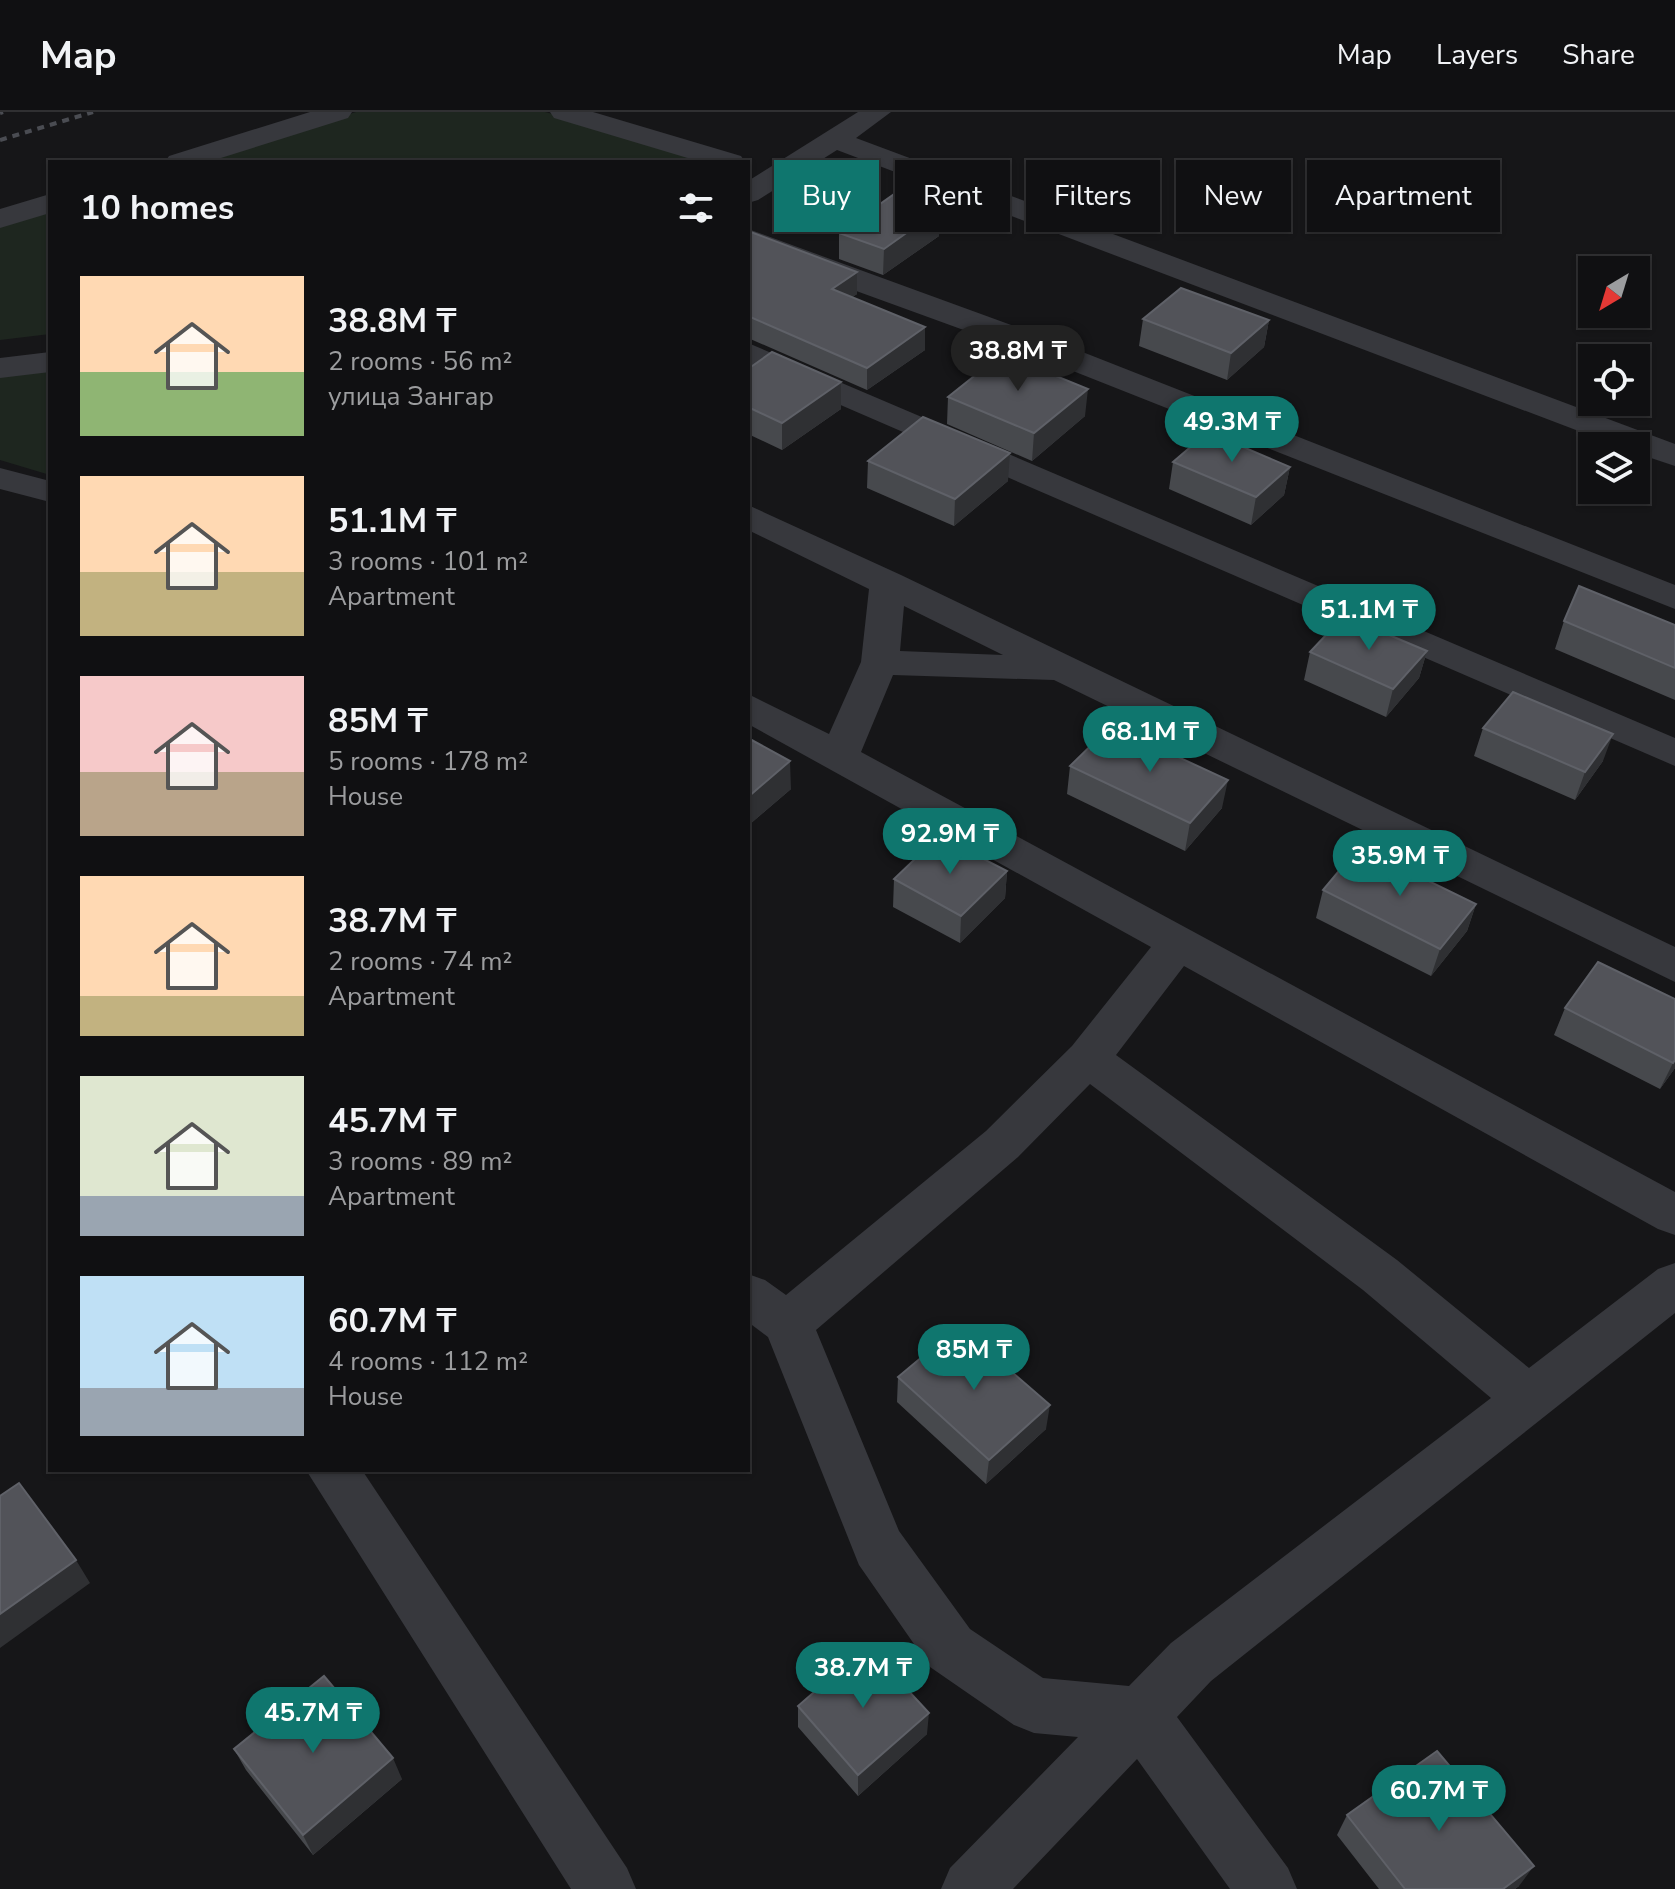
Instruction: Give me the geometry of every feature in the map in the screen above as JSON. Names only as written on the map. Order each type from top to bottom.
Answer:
[{"type":"street","points":[[185,160],[338,112]]},
{"type":"street","points":[[564,112],[724,160]]},
{"type":"street","points":[[804,160],[877,112]]},
{"type":"street","points":[[836,140],[1675,456]]},
{"type":"street","points":[[750,169],[774,176]]},
{"type":"street","points":[[750,193],[774,178]]},
{"type":"street","points":[[0,219],[48,204]]},
{"type":"street","points":[[750,239],[793,258],[1041,347],[1675,598]]},
{"type":"street","points":[[750,354],[1675,753]]},
{"type":"street","points":[[0,368],[48,362]]},
{"type":"street","points":[[0,478],[48,491]]},
{"type":"street","points":[[750,517],[1675,966]]},
{"type":"street","points":[[839,757],[880,662],[888,583]]},
{"type":"street","points":[[880,662],[1065,670]]},
{"type":"street","points":[[750,708],[1675,1215]]},
{"type":"street","points":[[1178,943],[1088,1058],[1002,1144],[768,1309],[878,1547],[950,1648],[1034,1705],[1140,1715],[1267,1889]]},
{"type":"street","points":[[1088,1058],[1380,1275],[1527,1397]]},
{"type":"street","points":[[971,1889],[1191,1662],[1675,1284]]},
{"type":"street","points":[[333,1472],[606,1889]]},
{"type":"shaded area","points":[[356,112],[545,112],[651,141],[703,160],[206,160]]},
{"type":"shaded area","points":[[48,211],[48,334],[0,340],[0,226]]},
{"type":"shaded area","points":[[48,370],[48,474],[0,460],[0,376]]},
{"type":"building","points":[[895,194],[895,232],[908,232],[884,249],[839,233],[879,232],[879,205]]},
{"type":"building","points":[[750,232],[857,272],[832,289],[925,327],[867,368],[750,317]]},
{"type":"building","points":[[1181,288],[1269,320],[1231,353],[1143,319]]},
{"type":"building","points":[[772,352],[841,382],[782,423],[750,408],[750,368]]},
{"type":"building","points":[[1002,354],[1088,389],[1034,433],[948,397]]},
{"type":"building","points":[[923,417],[1010,453],[955,499],[868,461]]},
{"type":"building","points":[[1208,432],[1290,467],[1256,497],[1173,462]]},
{"type":"building","points":[[1579,586],[1675,625],[1675,668],[1564,621]]},
{"type":"building","points":[[1344,616],[1427,651],[1393,689],[1310,652]]},
{"type":"building","points":[[1513,692],[1613,734],[1585,772],[1483,728]]},
{"type":"building","points":[[1111,726],[1228,780],[1190,823],[1070,766]]},
{"type":"building","points":[[750,739],[790,761],[750,795]]},
{"type":"building","points":[[939,836],[1007,871],[961,916],[894,879]]},
{"type":"building","points":[[1359,847],[1476,904],[1440,949],[1323,890]]},
{"type":"building","points":[[1598,962],[1675,999],[1673,1063],[1565,1008]]},
{"type":"building","points":[[959,1326],[1050,1405],[989,1460],[898,1377]]},
{"type":"building","points":[[19,1483],[76,1560],[0,1614],[0,1496]]},
{"type":"building","points":[[867,1646],[929,1713],[858,1775],[798,1706]]},
{"type":"building","points":[[324,1676],[393,1758],[303,1835],[234,1749]]},
{"type":"building","points":[[1437,1751],[1534,1866],[1503,1889],[1405,1889],[1347,1815]]},
{"type":"railway","points":[[0,140],[93,112]]}]
